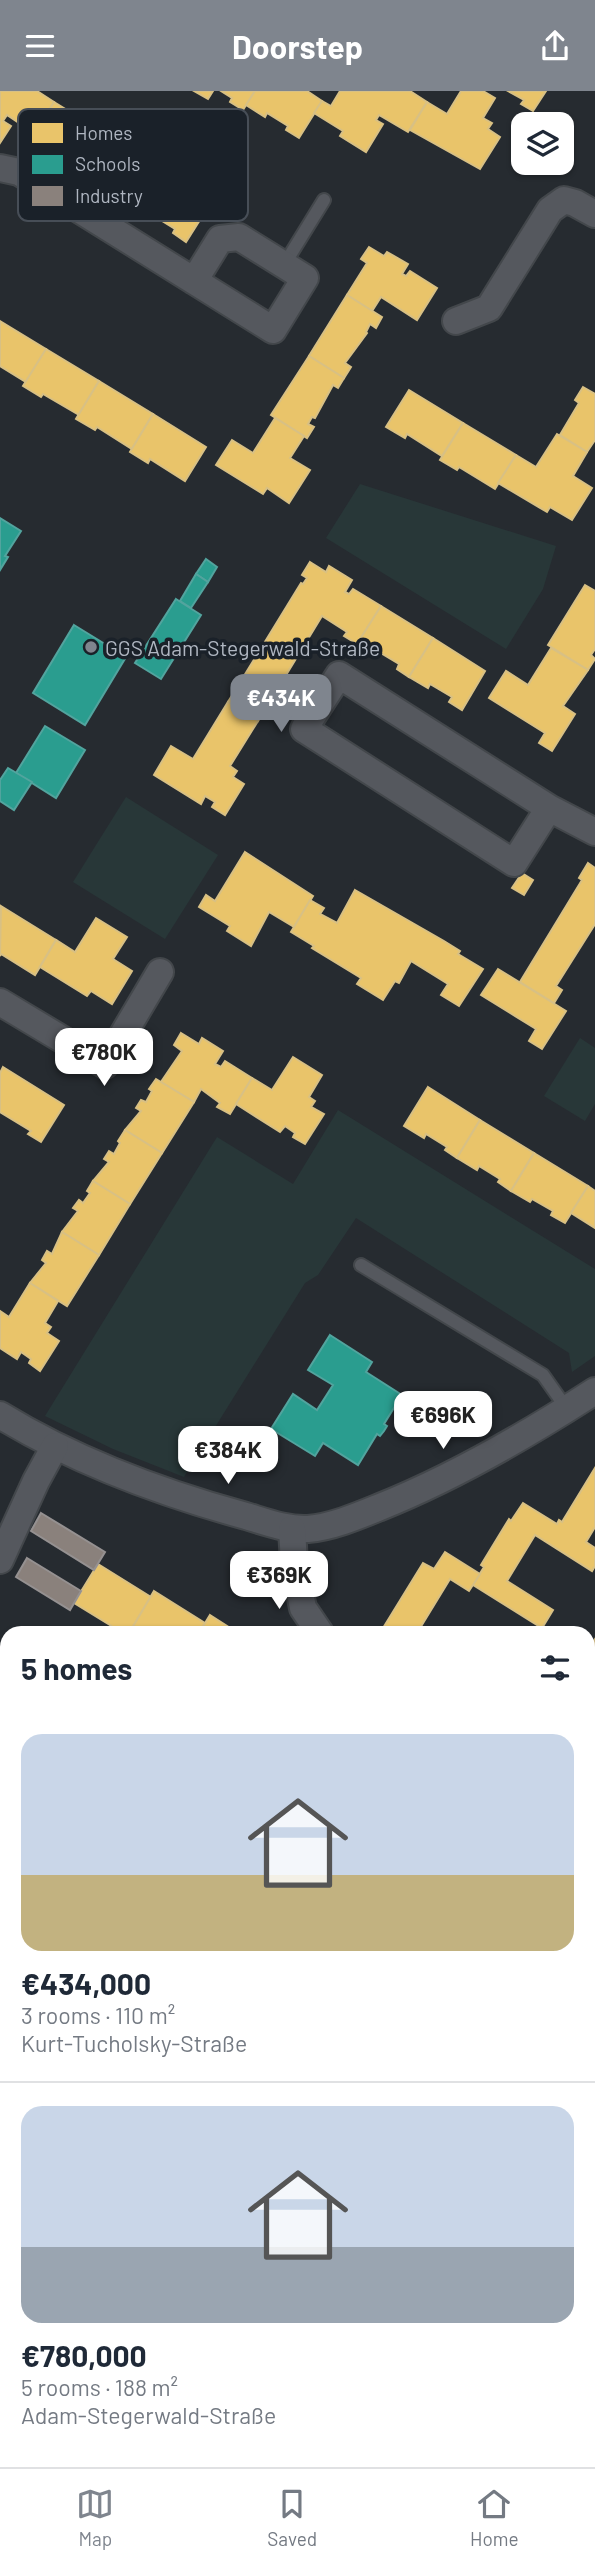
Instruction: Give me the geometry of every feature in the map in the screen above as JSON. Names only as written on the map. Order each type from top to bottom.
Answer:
[{"type":"street","points":[[0,168],[18,172]]},
{"type":"street","points":[[456,321],[489,308],[556,204],[564,200],[595,214]]},
{"type":"street","points":[[98,221],[194,281],[273,330],[305,278],[239,237],[220,239],[194,281]]},
{"type":"street","points":[[549,808],[514,863],[304,729],[339,674],[549,808],[595,832]]},
{"type":"street","points":[[0,1002],[105,1065],[160,972]]},
{"type":"street","points":[[0,1415],[55,1446],[151,1485],[292,1529],[312,1529],[359,1516],[414,1494],[595,1391]]},
{"type":"street","points":[[0,1560],[55,1446]]},
{"type":"street","points":[[292,1529],[294,1563],[303,1608],[313,1626]]},
{"type":"lane","points":[[284,265],[324,200]]},
{"type":"lane","points":[[361,1265],[543,1375],[567,1409]]},
{"type":"shaded area","points":[[360,484],[556,546],[543,589],[506,649],[326,538]]},
{"type":"shaded area","points":[[126,797],[218,855],[165,939],[73,882]]},
{"type":"shaded area","points":[[580,1038],[595,1048],[595,1104],[585,1121],[544,1096]]},
{"type":"shaded area","points":[[338,1110],[595,1269],[595,1356],[572,1372],[569,1353],[356,1218],[318,1275],[305,1283],[184,1477],[113,1449],[45,1416],[217,1137],[293,1184]]},
{"type":"building: Homes","points":[[0,91],[37,91],[54,102],[49,109],[18,109],[18,122],[7,115],[3,121],[11,126],[0,143]]},
{"type":"building: Homes","points":[[194,91],[213,91],[208,99]]},
{"type":"building: Homes","points":[[221,91],[255,91],[244,109],[230,102],[232,98]]},
{"type":"building: Homes","points":[[255,91],[307,91],[322,101],[299,138],[286,130],[288,126],[267,113],[265,117],[246,105]]},
{"type":"building: Homes","points":[[340,91],[410,91],[427,102],[408,132],[379,115],[376,120],[383,124],[366,152],[340,136],[343,131],[314,113],[322,101],[331,106]]},
{"type":"building: Homes","points":[[461,91],[483,91],[495,98],[483,118],[492,123],[488,129],[500,137],[480,169],[410,130],[427,102],[447,114]]},
{"type":"building: Homes","points":[[508,91],[546,91],[533,111],[521,104],[524,100]]},
{"type":"building: Homes","points":[[54,102],[65,109],[50,109]]},
{"type":"building: Homes","points":[[162,221],[199,221],[186,242],[173,233],[175,229]]},
{"type":"building: Homes","points":[[369,247],[384,256],[387,252],[408,264],[402,274],[406,276],[410,271],[437,288],[417,320],[381,297],[372,311],[347,295],[367,263],[361,259]]},
{"type":"building: Homes","points":[[347,295],[382,317],[376,328],[370,324],[367,333],[345,363],[351,367],[344,378],[309,356]]},
{"type":"building: Homes","points":[[0,321],[46,349],[26,382],[0,366]]},
{"type":"building: Homes","points":[[46,349],[99,381],[79,415],[23,386]]},
{"type":"building: Homes","points":[[309,356],[344,378],[338,388],[333,385],[315,418],[312,417],[308,424],[314,427],[307,438],[271,415]]},
{"type":"building: Homes","points":[[99,381],[153,414],[132,449],[97,427],[95,430],[76,419]]},
{"type":"building: Homes","points":[[583,387],[595,394],[595,440],[587,452],[560,435],[579,403],[575,400]]},
{"type":"building: Homes","points":[[409,390],[463,423],[442,456],[407,434],[405,438],[386,427]]},
{"type":"building: Homes","points":[[153,414],[206,447],[185,481],[150,459],[148,463],[130,452]]},
{"type":"building: Homes","points":[[275,418],[304,436],[290,458],[310,470],[289,503],[267,488],[263,494],[216,465],[232,440],[253,453]]},
{"type":"building: Homes","points":[[463,423],[516,455],[495,489],[459,467],[457,470],[440,460]]},
{"type":"building: Homes","points":[[557,434],[587,452],[573,476],[592,488],[572,520],[550,507],[547,512],[498,483],[516,455],[536,467]]},
{"type":"building: Homes","points":[[310,562],[326,572],[329,566],[352,580],[345,592],[349,594],[353,589],[381,606],[357,644],[344,636],[347,632],[322,616],[258,721],[228,702],[301,583],[307,578],[302,575]]},
{"type":"building: Homes","points":[[585,585],[595,591],[595,649],[591,655],[595,659],[588,670],[548,645]]},
{"type":"building: Homes","points":[[381,606],[433,638],[409,677],[397,669],[399,664],[379,652],[376,656],[357,644]]},
{"type":"building: Homes","points":[[433,638],[485,671],[462,710],[449,702],[452,697],[430,684],[428,688],[409,677]]},
{"type":"building: Homes","points":[[551,648],[588,670],[563,706],[575,714],[552,751],[539,743],[545,733],[489,698],[506,671],[528,685]]},
{"type":"building: Homes","points":[[228,702],[258,721],[230,766],[237,771],[233,777],[244,784],[225,815],[212,807],[215,802],[205,796],[201,804],[154,775],[171,746],[193,759]]},
{"type":"building: Homes","points":[[245,852],[313,896],[294,927],[269,912],[251,946],[227,931],[230,926],[199,907],[206,895],[215,901]]},
{"type":"building: Homes","points":[[588,863],[595,868],[595,924],[556,986],[562,990],[554,1003],[520,982],[582,880],[579,878]]},
{"type":"building: Homes","points":[[522,873],[533,880],[524,895],[512,888]]},
{"type":"building: Homes","points":[[355,890],[444,941],[460,951],[458,954],[483,969],[459,1006],[441,995],[448,984],[411,961],[399,983],[395,981],[383,1000],[357,984],[361,978],[291,932],[310,900],[324,908],[320,914],[337,923]]},
{"type":"building: Homes","points":[[1,906],[56,940],[35,975],[1,954],[0,956]]},
{"type":"building: Homes","points":[[96,918],[127,937],[113,959],[132,971],[112,1004],[91,991],[87,996],[40,967],[56,940],[75,952]]},
{"type":"building: Homes","points":[[498,969],[566,1011],[542,1049],[529,1041],[536,1029],[481,995]]},
{"type":"building: Homes","points":[[181,1033],[199,1044],[202,1038],[223,1051],[215,1064],[221,1067],[225,1061],[252,1078],[230,1114],[217,1107],[220,1103],[201,1089],[194,1102],[161,1082],[182,1051],[174,1045]]},
{"type":"building: Homes","points":[[293,1057],[322,1075],[309,1097],[315,1101],[311,1107],[324,1114],[305,1144],[293,1137],[295,1133],[285,1126],[280,1132],[236,1104],[252,1078],[272,1090]]},
{"type":"building: Homes","points":[[3,1067],[64,1105],[41,1142],[28,1134],[31,1131],[0,1112],[0,1073]]},
{"type":"building: Homes","points":[[156,1079],[194,1102],[162,1153],[125,1130],[141,1111],[136,1108],[141,1100],[146,1102],[152,1091],[149,1089]]},
{"type":"building: Homes","points":[[428,1087],[480,1120],[457,1158],[445,1150],[447,1147],[426,1134],[424,1138],[404,1126]]},
{"type":"building: Homes","points":[[480,1120],[534,1153],[511,1191],[498,1182],[500,1179],[479,1166],[477,1170],[457,1158]]},
{"type":"building: Homes","points":[[125,1130],[162,1153],[130,1204],[93,1181],[109,1162],[104,1159],[109,1151],[114,1154]]},
{"type":"building: Homes","points":[[534,1153],[588,1186],[565,1223],[551,1215],[553,1211],[511,1191]]},
{"type":"building: Homes","points":[[93,1181],[130,1204],[99,1255],[62,1232],[78,1211],[73,1208],[79,1200],[83,1203],[90,1193],[87,1191]]},
{"type":"building: Homes","points":[[588,1186],[595,1191],[595,1228],[571,1213]]},
{"type":"building: Homes","points":[[62,1232],[99,1255],[67,1306],[30,1283],[46,1263],[42,1260],[47,1251],[52,1254]]},
{"type":"building: Homes","points":[[30,1283],[58,1301],[45,1323],[51,1327],[47,1333],[59,1341],[40,1371],[29,1363],[31,1359],[21,1352],[17,1359],[0,1348],[0,1311],[9,1317]]},
{"type":"building: Homes","points":[[595,1468],[595,1527],[586,1542],[595,1548],[595,1566],[592,1571],[535,1535],[507,1581],[553,1610],[543,1626],[539,1626],[473,1585],[484,1567],[481,1565],[509,1519],[511,1521],[523,1503],[557,1524],[559,1520],[562,1522]]},
{"type":"building: Homes","points":[[445,1552],[480,1574],[469,1591],[450,1579],[421,1626],[384,1626],[423,1563],[434,1569]]},
{"type":"building: Homes","points":[[98,1564],[151,1597],[133,1626],[112,1626],[74,1603]]},
{"type":"building: Homes","points":[[154,1591],[205,1623],[203,1626],[133,1626]]},
{"type":"building: Homes","points":[[210,1615],[227,1626],[203,1626]]},
{"type":"building: Schools","points":[[0,518],[21,531],[5,556],[8,557],[0,570]]},
{"type":"building: Schools","points":[[206,559],[217,567],[208,582],[196,574]]},
{"type":"building: Schools","points":[[196,574],[208,582],[191,608],[180,601]]},
{"type":"building: Schools","points":[[176,599],[201,615],[161,679],[135,663]]},
{"type":"building: Schools","points":[[74,625],[126,657],[85,725],[33,693]]},
{"type":"building: Schools","points":[[45,726],[85,750],[56,798],[16,773]]},
{"type":"building: Schools","points":[[8,768],[32,782],[14,810],[0,801],[0,780]]},
{"type":"building: Schools","points":[[330,1335],[372,1362],[366,1372],[402,1395],[384,1424],[387,1426],[384,1431],[380,1436],[377,1434],[358,1465],[323,1443],[315,1456],[271,1429],[293,1394],[317,1410],[333,1385],[308,1370]]},
{"type":"building: Industry","points":[[41,1513],[105,1552],[94,1570],[31,1531]]},
{"type":"building: Industry","points":[[27,1558],[81,1591],[70,1610],[16,1577]]},
{"type":"place","name":"GGS Adam-Stegerwald-Straße","points":[[91,647]]}]
